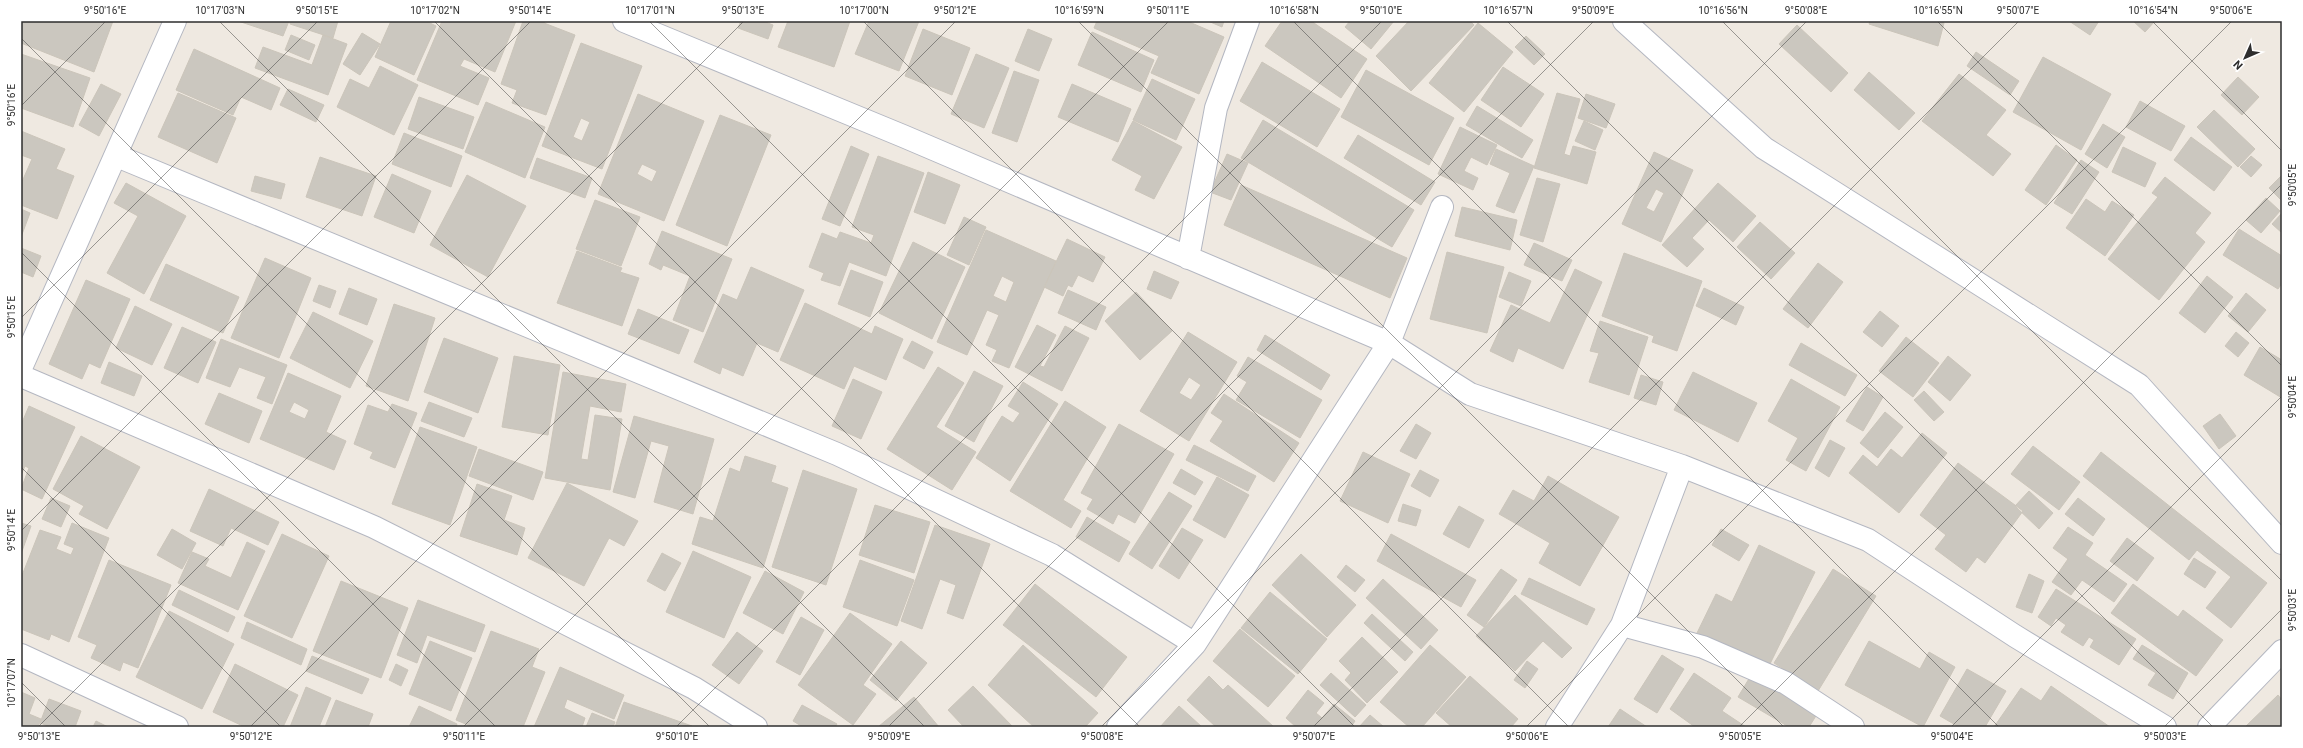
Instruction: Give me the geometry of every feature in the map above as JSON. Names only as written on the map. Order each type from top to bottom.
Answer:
[{"type":"street","points":[[21,368],[117,156],[175,21]]},
{"type":"street","points":[[624,21],[903,136],[1389,343],[1470,394],[1682,466],[1868,540],[2015,636],[2165,727]]},
{"type":"street","points":[[1188,258],[1216,108],[1248,21]]},
{"type":"street","points":[[1624,21],[1764,148],[2139,385],[2282,543]]},
{"type":"street","points":[[117,156],[837,454],[1052,555],[1195,644]]},
{"type":"street","points":[[1118,727],[1195,644],[1389,343],[1442,207]]},
{"type":"street","points":[[21,376],[374,527],[694,688],[756,727]]},
{"type":"street","points":[[1557,727],[1622,625],[1682,466]]},
{"type":"street","points":[[1622,625],[1703,647],[1786,683],[1853,727]]},
{"type":"street","points":[[2209,727],[2282,651]]},
{"type":"street","points":[[21,655],[178,727]]},
{"type":"building","points":[[22,21],[113,21],[94,72],[21,43]]},
{"type":"building","points":[[238,21],[289,21],[283,36]]},
{"type":"building","points":[[290,21],[338,21],[333,38],[290,24]]},
{"type":"building","points":[[391,21],[426,21],[436,26],[414,75],[375,57]]},
{"type":"building","points":[[442,21],[516,21],[495,72],[464,59],[460,66],[489,78],[478,105],[417,80]]},
{"type":"building","points":[[523,21],[545,21],[544,23],[575,35],[546,115],[512,103],[517,90],[501,84]]},
{"type":"building","points":[[741,21],[763,21],[773,25],[768,39],[738,28]]},
{"type":"building","points":[[788,21],[850,21],[834,67],[778,47]]},
{"type":"building","points":[[869,21],[919,21],[899,71],[855,54]]},
{"type":"building","points":[[1097,21],[1187,21],[1224,37],[1199,94],[1151,73],[1159,56],[1094,28]]},
{"type":"building","points":[[1208,21],[1224,21],[1222,27]]},
{"type":"building","points":[[1282,21],[1311,21],[1367,59],[1341,98],[1265,46]]},
{"type":"building","points":[[1350,21],[1394,21],[1371,49],[1345,27]]},
{"type":"building","points":[[1409,21],[1470,21],[1474,25],[1411,91],[1376,56]]},
{"type":"building","points":[[1870,21],[1937,21],[1944,23],[1938,46],[1869,24]]},
{"type":"building","points":[[2069,21],[2099,21],[2090,35]]},
{"type":"building","points":[[2133,21],[2155,21],[2145,32]]},
{"type":"building","points":[[1478,23],[1513,52],[1464,112],[1429,83]]},
{"type":"building","points":[[1797,25],[1848,73],[1831,92],[1779,44]]},
{"type":"building","points":[[923,29],[970,48],[952,95],[905,76]]},
{"type":"building","points":[[1028,29],[1052,39],[1039,71],[1015,61]]},
{"type":"building","points":[[1092,32],[1154,60],[1141,92],[1078,65]]},
{"type":"building","points":[[362,33],[380,44],[360,75],[343,64]]},
{"type":"building","points":[[291,35],[315,45],[309,60],[285,50]]},
{"type":"building","points":[[323,35],[347,44],[328,95],[255,68],[263,47],[312,65]]},
{"type":"building","points":[[1526,36],[1545,54],[1534,65],[1515,47]]},
{"type":"building","points":[[581,43],[642,66],[602,169],[542,146]],"holes":[[[581,118],[590,122],[582,141],[573,137]]]},
{"type":"building","points":[[194,49],[280,88],[271,110],[241,97],[233,115],[176,90]]},
{"type":"building","points":[[1976,52],[2019,81],[2010,95],[1967,66]]},
{"type":"building","points":[[21,54],[90,78],[73,127],[21,108]]},
{"type":"building","points":[[976,54],[1009,68],[984,128],[951,114]]},
{"type":"building","points":[[2043,57],[2111,94],[2081,150],[2013,112]]},
{"type":"building","points":[[1262,62],[1340,109],[1317,147],[1240,101]]},
{"type":"building","points":[[380,66],[418,85],[394,135],[337,107],[350,79],[369,88]]},
{"type":"building","points":[[1503,67],[1544,94],[1521,127],[1481,100]]},
{"type":"building","points":[[1366,70],[1454,118],[1429,165],[1341,117]]},
{"type":"building","points":[[1014,71],[1039,80],[1017,142],[992,133]]},
{"type":"building","points":[[1869,72],[1915,113],[1899,130],[1854,90]]},
{"type":"building","points":[[1959,74],[2006,110],[1986,135],[2011,154],[1993,176],[1922,121]]},
{"type":"building","points":[[2238,77],[2259,97],[2242,115],[2221,95]]},
{"type":"building","points":[[1152,79],[1195,99],[1176,140],[1133,120]]},
{"type":"building","points":[[101,84],[121,94],[99,136],[79,125]]},
{"type":"building","points":[[1072,84],[1131,109],[1118,142],[1058,117]]},
{"type":"building","points":[[288,89],[324,105],[316,122],[280,105]]},
{"type":"building","points":[[178,93],[236,118],[217,163],[158,137]]},
{"type":"building","points":[[1557,93],[1580,99],[1564,154],[1570,156],[1573,146],[1596,152],[1587,184],[1534,168]]},
{"type":"building","points":[[638,94],[704,121],[664,221],[598,194]],"holes":[[[642,164],[657,171],[652,182],[637,174]]]},
{"type":"building","points":[[1586,94],[1615,104],[1606,128],[1578,118]]},
{"type":"building","points":[[419,97],[474,117],[463,149],[408,129]]},
{"type":"building","points":[[2140,101],[2185,126],[2171,151],[2126,127]]},
{"type":"building","points":[[486,102],[545,127],[525,178],[465,152]]},
{"type":"building","points":[[1477,106],[1533,140],[1522,158],[1466,125]]},
{"type":"building","points":[[2214,110],[2255,149],[2238,167],[2197,127]]},
{"type":"building","points":[[720,115],[771,135],[727,246],[676,225]]},
{"type":"building","points":[[1263,120],[1414,210],[1392,247],[1241,158]]},
{"type":"building","points":[[1133,121],[1182,147],[1154,199],[1135,190],[1142,176],[1112,160]]},
{"type":"building","points":[[1584,121],[1603,130],[1595,150],[1575,141]]},
{"type":"building","points":[[2103,124],[2125,137],[2107,168],[2085,154]]},
{"type":"building","points":[[1460,127],[1497,145],[1487,165],[1471,157],[1464,171],[1478,178],[1473,190],[1438,174]]},
{"type":"building","points":[[21,131],[65,149],[56,169],[74,176],[57,219],[21,205],[21,184],[32,159],[21,155]]},
{"type":"building","points":[[404,133],[462,156],[451,187],[392,164]]},
{"type":"building","points":[[1358,135],[1435,182],[1421,205],[1344,158]]},
{"type":"building","points":[[2191,137],[2232,167],[2214,191],[2174,160]]},
{"type":"building","points":[[2056,145],[2077,160],[2046,205],[2025,190]]},
{"type":"building","points":[[851,146],[869,154],[840,226],[822,219]]},
{"type":"building","points":[[2123,147],[2156,163],[2145,187],[2112,172]]},
{"type":"building","points":[[1496,149],[1534,166],[1514,213],[1496,206],[1510,173],[1490,164]]},
{"type":"building","points":[[1654,152],[1693,170],[1661,242],[1622,224]],"holes":[[[1656,189],[1664,193],[1654,212],[1646,208]]]},
{"type":"building","points":[[1227,154],[1248,163],[1231,200],[1210,192]]},
{"type":"building","points":[[878,156],[924,173],[886,276],[849,262],[840,286],[821,280],[824,273],[809,267],[822,233],[837,239],[840,232],[871,243],[874,235],[852,227]]},
{"type":"building","points":[[2251,156],[2262,165],[2251,177],[2240,167]]},
{"type":"building","points":[[320,157],[376,176],[362,216],[306,197]]},
{"type":"building","points":[[537,158],[592,178],[585,198],[530,178]]},
{"type":"building","points":[[2081,160],[2099,172],[2072,214],[2054,203]]},
{"type":"building","points":[[928,172],[960,185],[945,224],[914,212]]},
{"type":"building","points":[[392,174],[431,191],[414,233],[374,217]]},
{"type":"building","points":[[467,175],[526,206],[488,277],[430,245]]},
{"type":"building","points":[[2282,175],[2282,201],[2269,188]]},
{"type":"building","points":[[255,176],[285,184],[281,199],[251,191]]},
{"type":"building","points":[[2165,177],[2211,213],[2195,233],[2205,242],[2159,300],[2108,259],[2158,197],[2152,193]]},
{"type":"building","points":[[1537,178],[1560,184],[1543,242],[1520,235]]},
{"type":"building","points":[[126,183],[186,216],[144,294],[107,273],[138,216],[114,203]]},
{"type":"building","points":[[1718,183],[1756,216],[1733,242],[1709,220],[1692,238],[1704,249],[1687,267],[1662,245]]},
{"type":"building","points":[[1241,185],[1407,258],[1390,298],[1224,225]]},
{"type":"building","points":[[2266,198],[2280,211],[2261,233],[2246,220]]},
{"type":"building","points":[[2086,199],[2105,212],[2112,201],[2134,215],[2105,256],[2066,228]]},
{"type":"building","points":[[595,200],[640,217],[621,266],[576,249]]},
{"type":"building","points":[[1462,207],[1517,220],[1510,250],[1455,236]]},
{"type":"building","points":[[21,209],[30,213],[21,237]]},
{"type":"building","points":[[2282,213],[2282,233],[2272,224]]},
{"type":"building","points":[[964,217],[986,227],[969,265],[947,255]]},
{"type":"building","points":[[1760,222],[1795,253],[1771,279],[1737,247]]},
{"type":"building","points":[[2239,229],[2282,256],[2282,283],[2278,289],[2223,255]]},
{"type":"building","points":[[986,230],[1056,261],[1009,368],[992,361],[997,350],[986,345],[999,315],[987,310],[967,355],[937,342]],"holes":[[[1002,276],[1014,282],[1006,302],[993,296]]]},
{"type":"building","points":[[662,231],[732,259],[703,332],[673,320],[690,276],[663,265],[661,270],[649,264]]},
{"type":"building","points":[[1067,239],[1105,257],[1093,282],[1078,275],[1072,287],[1068,285],[1063,296],[1044,287]]},
{"type":"building","points":[[913,242],[965,267],[932,339],[879,313]]},
{"type":"building","points":[[1534,243],[1572,260],[1562,281],[1524,265]]},
{"type":"building","points":[[21,248],[41,256],[33,277],[21,272]]},
{"type":"building","points":[[577,251],[622,268],[620,272],[639,278],[622,326],[557,303]]},
{"type":"building","points":[[1447,252],[1504,267],[1487,333],[1430,319]]},
{"type":"building","points":[[1624,253],[1702,281],[1677,351],[1652,342],[1654,336],[1602,316]]},
{"type":"building","points":[[265,258],[311,278],[279,358],[231,338]]},
{"type":"building","points":[[1818,263],[1843,282],[1808,328],[1783,309]]},
{"type":"building","points":[[166,264],[239,297],[223,333],[150,300]]},
{"type":"building","points":[[751,267],[804,290],[778,352],[757,343],[743,376],[722,367],[720,374],[694,362],[723,294],[737,300]]},
{"type":"building","points":[[1575,269],[1602,282],[1563,369],[1518,348],[1513,362],[1490,351],[1511,305],[1550,323]]},
{"type":"building","points":[[851,270],[883,282],[870,317],[838,304]]},
{"type":"building","points":[[1154,271],[1179,282],[1171,299],[1147,289]]},
{"type":"building","points":[[1509,272],[1531,281],[1521,306],[1499,297]]},
{"type":"building","points":[[2207,276],[2233,297],[2205,333],[2179,313]]},
{"type":"building","points":[[86,280],[130,299],[100,368],[89,363],[82,379],[49,364]]},
{"type":"building","points":[[319,285],[336,291],[330,308],[313,301]]},
{"type":"building","points":[[349,288],[377,299],[367,325],[339,314]]},
{"type":"building","points":[[1704,288],[1744,307],[1736,325],[1696,306]]},
{"type":"building","points":[[1068,290],[1106,307],[1096,330],[1058,313]]},
{"type":"building","points":[[1136,292],[1172,331],[1140,360],[1105,321]]},
{"type":"building","points":[[2246,293],[2266,310],[2248,332],[2228,316]]},
{"type":"building","points":[[805,303],[872,334],[875,326],[903,339],[886,380],[854,366],[844,389],[780,360]]},
{"type":"building","points":[[394,304],[435,318],[408,401],[366,386]]},
{"type":"building","points":[[135,306],[172,324],[152,365],[116,348]]},
{"type":"building","points":[[638,309],[689,330],[679,354],[628,334]]},
{"type":"building","points":[[1880,311],[1899,326],[1882,347],[1863,332]]},
{"type":"building","points":[[313,312],[373,341],[350,388],[290,358]]},
{"type":"building","points":[[1600,321],[1648,337],[1629,395],[1589,382],[1599,353],[1590,351]]},
{"type":"building","points":[[1037,325],[1056,335],[1040,366],[1044,367],[1065,326],[1089,338],[1062,391],[1015,367]]},
{"type":"building","points":[[182,327],[216,342],[198,383],[164,368]]},
{"type":"building","points":[[1188,332],[1237,362],[1189,441],[1140,411]],"holes":[[[1189,377],[1201,385],[1191,400],[1179,393]]]},
{"type":"building","points":[[2236,332],[2249,343],[2238,357],[2225,346]]},
{"type":"building","points":[[1265,335],[1330,375],[1321,390],[1257,350]]},
{"type":"building","points":[[1906,337],[1939,363],[1913,397],[1879,371]]},
{"type":"building","points":[[444,338],[498,358],[478,413],[424,392]]},
{"type":"building","points":[[221,339],[287,365],[272,404],[257,398],[266,377],[239,367],[230,387],[206,378]]},
{"type":"building","points":[[912,341],[933,352],[924,369],[903,358]]},
{"type":"building","points":[[1801,343],[1857,375],[1845,396],[1789,365]]},
{"type":"building","points":[[2260,347],[2282,360],[2282,398],[2244,375]]},
{"type":"building","points":[[514,356],[560,365],[548,435],[502,427]]},
{"type":"building","points":[[1948,356],[1971,375],[1950,401],[1928,382]]},
{"type":"building","points":[[1248,357],[1322,400],[1300,438],[1236,400],[1247,382],[1237,376]]},
{"type":"building","points":[[109,362],[142,376],[134,396],[101,383]]},
{"type":"building","points":[[938,367],[964,383],[936,427],[976,452],[952,490],[887,449]]},
{"type":"building","points":[[974,371],[1003,386],[974,442],[945,426]]},
{"type":"building","points":[[563,372],[626,384],[621,412],[590,406],[581,459],[588,460],[595,415],[622,419],[610,490],[545,478]]},
{"type":"building","points":[[1693,372],[1757,403],[1738,442],[1674,410]]},
{"type":"building","points":[[288,373],[341,396],[326,432],[346,441],[334,470],[260,439]],"holes":[[[294,402],[309,410],[305,419],[289,412]]]},
{"type":"building","points":[[1641,375],[1663,382],[1656,405],[1634,398]]},
{"type":"building","points":[[853,379],[882,392],[861,439],[832,426]]},
{"type":"building","points":[[1791,379],[1840,407],[1806,471],[1786,460],[1798,438],[1768,421]]},
{"type":"building","points":[[1023,382],[1058,404],[1010,481],[976,458],[1002,416],[1013,423],[1020,413],[1008,406]]},
{"type":"building","points":[[1867,387],[1883,397],[1863,431],[1846,421]]},
{"type":"building","points":[[1924,391],[1944,412],[1934,421],[1914,400]]},
{"type":"building","points":[[219,393],[262,411],[249,443],[205,424]]},
{"type":"building","points":[[1224,394],[1299,443],[1274,482],[1210,441],[1223,421],[1211,413]]},
{"type":"building","points":[[1065,401],[1106,427],[1063,500],[1081,511],[1071,528],[1010,491]]},
{"type":"building","points":[[429,402],[472,418],[464,437],[421,421]]},
{"type":"building","points":[[392,404],[417,413],[395,468],[370,458],[373,452],[354,444],[368,405],[388,412]]},
{"type":"building","points":[[29,406],[75,427],[42,499],[21,489],[29,468],[25,466],[21,475],[21,425]]},
{"type":"building","points":[[1885,412],[1903,427],[1878,458],[1860,443]]},
{"type":"building","points":[[2220,414],[2236,436],[2219,449],[2203,426]]},
{"type":"building","points":[[634,416],[714,439],[693,514],[654,502],[669,446],[651,441],[635,498],[613,492]]},
{"type":"building","points":[[1119,424],[1174,454],[1135,523],[1118,514],[1113,524],[1087,509],[1093,499],[1081,493]]},
{"type":"building","points":[[1416,424],[1431,433],[1416,459],[1400,451]]},
{"type":"building","points":[[420,427],[477,447],[450,525],[392,504]]},
{"type":"building","points":[[1922,433],[1947,453],[1899,513],[1849,473],[1863,455],[1877,467],[1891,449],[1902,458]]},
{"type":"building","points":[[81,436],[140,467],[107,529],[79,514],[84,506],[53,489]]},
{"type":"building","points":[[1830,440],[1845,448],[1829,477],[1815,468]]},
{"type":"building","points":[[1194,445],[1256,476],[1248,491],[1186,460]]},
{"type":"building","points":[[2033,446],[2080,482],[2059,510],[2011,474]]},
{"type":"building","points":[[479,449],[543,472],[533,500],[469,476]]},
{"type":"building","points":[[1363,452],[1410,474],[1388,523],[1340,501]]},
{"type":"building","points":[[2101,452],[2267,583],[2231,628],[2206,608],[2231,577],[2197,550],[2189,560],[2083,476]]},
{"type":"building","points":[[745,456],[776,466],[771,482],[788,488],[763,568],[692,544],[700,517],[713,521],[730,468],[740,472]]},
{"type":"building","points":[[1958,463],[2023,511],[1985,563],[1977,557],[1966,572],[1935,549],[1946,535],[1920,515]]},
{"type":"building","points":[[1181,469],[1203,482],[1195,495],[1173,483]]},
{"type":"building","points":[[803,470],[857,489],[826,585],[772,567]]},
{"type":"building","points":[[1420,470],[1439,480],[1430,497],[1411,486]]},
{"type":"building","points":[[1548,476],[1619,517],[1580,586],[1539,563],[1550,543],[1499,514],[1513,490],[1534,501]]},
{"type":"building","points":[[1217,477],[1249,495],[1225,538],[1193,520]]},
{"type":"building","points":[[567,483],[638,521],[624,546],[609,538],[584,586],[528,558]]},
{"type":"building","points":[[477,484],[512,496],[504,520],[525,528],[517,555],[460,536]]},
{"type":"building","points":[[209,489],[279,522],[268,545],[231,528],[223,546],[190,531]]},
{"type":"building","points":[[2029,491],[2053,513],[2039,529],[2015,506]]},
{"type":"building","points":[[1169,492],[1192,506],[1152,569],[1129,554]]},
{"type":"building","points":[[51,498],[70,506],[61,527],[42,519]]},
{"type":"building","points":[[2078,498],[2105,519],[2093,536],[2065,514]]},
{"type":"building","points":[[1403,504],[1421,510],[1416,526],[1398,521]]},
{"type":"building","points":[[875,505],[930,522],[914,573],[859,555]]},
{"type":"building","points":[[1459,506],[1484,520],[1469,548],[1443,534]]},
{"type":"building","points":[[1087,517],[1130,542],[1119,562],[1076,537]]},
{"type":"building","points":[[21,523],[31,526],[21,554]]},
{"type":"building","points":[[72,523],[109,538],[69,642],[51,634],[49,640],[21,629],[21,578],[40,530],[61,537],[56,549],[71,555],[74,548],[64,544]]},
{"type":"building","points":[[935,525],[990,544],[963,619],[947,613],[956,585],[940,579],[922,629],[901,621]]},
{"type":"building","points":[[2068,527],[2093,543],[2085,555],[2127,584],[2114,602],[2082,580],[2071,595],[2052,582],[2068,559],[2053,548]]},
{"type":"building","points":[[1182,528],[1203,540],[1179,579],[1159,566]]},
{"type":"building","points":[[172,529],[196,543],[182,569],[157,555]]},
{"type":"building","points":[[1721,529],[1749,545],[1739,561],[1712,545]]},
{"type":"building","points":[[282,534],[329,556],[292,638],[244,616]]},
{"type":"building","points":[[1391,534],[1476,580],[1461,607],[1377,561]]},
{"type":"building","points":[[2127,538],[2154,558],[2137,581],[2110,561]]},
{"type":"building","points":[[247,542],[265,551],[238,610],[178,583],[192,552],[209,559],[205,566],[231,578]]},
{"type":"building","points":[[1759,545],[1815,572],[1768,668],[1697,633],[1716,594],[1732,602]]},
{"type":"building","points":[[693,551],[751,577],[724,638],[666,612]]},
{"type":"building","points":[[662,553],[681,563],[665,591],[647,581]]},
{"type":"building","points":[[1301,554],[1356,605],[1327,637],[1272,585]]},
{"type":"building","points":[[2194,558],[2216,572],[2205,588],[2184,574]]},
{"type":"building","points":[[109,560],[171,585],[138,668],[123,662],[120,671],[91,658],[97,645],[78,637]]},
{"type":"building","points":[[860,560],[914,580],[897,626],[843,607]]},
{"type":"building","points":[[1346,565],[1365,580],[1355,592],[1337,577]]},
{"type":"building","points":[[1501,569],[1517,580],[1484,627],[1467,615]]},
{"type":"building","points":[[1833,569],[1876,596],[1818,691],[1774,663]]},
{"type":"building","points":[[765,571],[804,592],[783,634],[743,613]]},
{"type":"building","points":[[2029,574],[2044,581],[2032,613],[2016,607]]},
{"type":"building","points":[[1529,578],[1595,609],[1587,625],[1521,594]]},
{"type":"building","points":[[1383,579],[1438,630],[1421,649],[1366,598]]},
{"type":"building","points":[[341,581],[408,608],[381,678],[313,651]]},
{"type":"building","points":[[1035,584],[1127,657],[1096,697],[1003,625]]},
{"type":"building","points":[[2133,584],[2178,617],[2183,610],[2223,640],[2196,676],[2111,613]]},
{"type":"building","points":[[2056,589],[2136,639],[2119,665],[2090,647],[2094,640],[2089,637],[2083,646],[2061,632],[2066,625],[2056,618],[2051,626],[2038,617]]},
{"type":"building","points":[[179,590],[235,617],[228,632],[172,605]]},
{"type":"building","points":[[1270,592],[1327,639],[1298,674],[1241,628]]},
{"type":"building","points":[[1515,595],[1572,648],[1562,658],[1543,641],[1515,671],[1476,636]]},
{"type":"building","points":[[418,600],[485,625],[475,652],[427,635],[417,663],[397,655]]},
{"type":"building","points":[[169,611],[234,644],[202,709],[136,677]]},
{"type":"building","points":[[850,613],[892,644],[863,685],[876,694],[853,725],[798,685]]},
{"type":"building","points":[[1372,614],[1413,652],[1405,661],[1364,623]]},
{"type":"building","points":[[801,617],[824,630],[800,675],[776,662]]},
{"type":"building","points":[[247,622],[307,649],[301,665],[241,638]]},
{"type":"building","points":[[1240,629],[1295,676],[1268,707],[1213,661]]},
{"type":"building","points":[[491,631],[539,649],[532,667],[545,672],[523,727],[473,727],[456,720]]},
{"type":"building","points":[[737,632],[763,651],[739,684],[712,665]]},
{"type":"building","points":[[1362,637],[1398,672],[1367,703],[1345,680],[1351,673],[1339,661]]},
{"type":"building","points":[[430,641],[472,658],[451,711],[409,694]]},
{"type":"building","points":[[901,641],[927,663],[896,701],[870,680]]},
{"type":"building","points":[[1869,641],[1920,669],[1929,652],[1955,667],[1923,727],[1845,685]]},
{"type":"building","points":[[1023,645],[1098,713],[1085,727],[1034,727],[988,685]]},
{"type":"building","points":[[1430,645],[1466,677],[1422,727],[1409,727],[1380,702]]},
{"type":"building","points":[[2142,645],[2188,673],[2173,699],[2148,685],[2156,673],[2133,659]]},
{"type":"building","points":[[1662,655],[1684,669],[1657,713],[1634,699]]},
{"type":"building","points":[[312,656],[369,679],[362,694],[306,671]]},
{"type":"building","points":[[1527,661],[1538,669],[1525,688],[1514,680]]},
{"type":"building","points":[[235,664],[298,695],[283,727],[245,727],[213,712]]},
{"type":"building","points":[[396,664],[408,670],[401,686],[389,680]]},
{"type":"building","points":[[560,667],[624,695],[614,719],[567,699],[564,708],[585,718],[582,727],[534,727]]},
{"type":"building","points":[[1967,669],[2006,691],[1985,727],[1959,727],[1940,716]]},
{"type":"building","points":[[1753,672],[1819,711],[1809,727],[1789,727],[1738,697]]},
{"type":"building","points":[[1331,673],[1366,705],[1355,717],[1320,685]]},
{"type":"building","points":[[1694,673],[1731,698],[1722,711],[1746,727],[1695,727],[1670,709]]},
{"type":"building","points":[[1209,676],[1223,690],[1228,685],[1274,727],[1216,727],[1187,700]]},
{"type":"building","points":[[1470,676],[1518,719],[1511,727],[1486,727],[1484,725],[1482,727],[1452,727],[1436,713]]},
{"type":"building","points":[[973,686],[1013,727],[964,727],[948,710]]},
{"type":"building","points":[[2051,686],[2110,727],[1994,727],[2021,688],[2041,701]]},
{"type":"building","points":[[306,687],[331,698],[319,727],[290,727]]},
{"type":"building","points":[[1308,690],[1324,703],[1316,713],[1322,718],[1334,704],[1355,721],[1351,727],[1296,727],[1286,718]]},
{"type":"building","points":[[21,692],[35,698],[29,714],[41,719],[38,727],[21,727]]},
{"type":"building","points":[[2278,695],[2282,700],[2282,727],[2245,727]]},
{"type":"building","points":[[914,697],[939,727],[878,727]]},
{"type":"building","points":[[49,699],[81,711],[75,727],[51,727],[40,723]]},
{"type":"building","points":[[336,700],[373,714],[368,727],[325,727]]},
{"type":"building","points":[[624,702],[692,726],[615,727]]},
{"type":"building","points":[[802,705],[837,724],[835,727],[803,727],[793,721]]},
{"type":"building","points":[[419,706],[457,724],[456,727],[409,727]]},
{"type":"building","points":[[1179,706],[1202,727],[1160,727]]},
{"type":"building","points":[[1620,709],[1647,727],[1608,727]]},
{"type":"building","points":[[592,713],[615,722],[613,727],[586,727]]},
{"type":"building","points":[[1370,715],[1384,727],[1359,727]]},
{"type":"building","points":[[96,721],[108,727],[93,727]]}]
